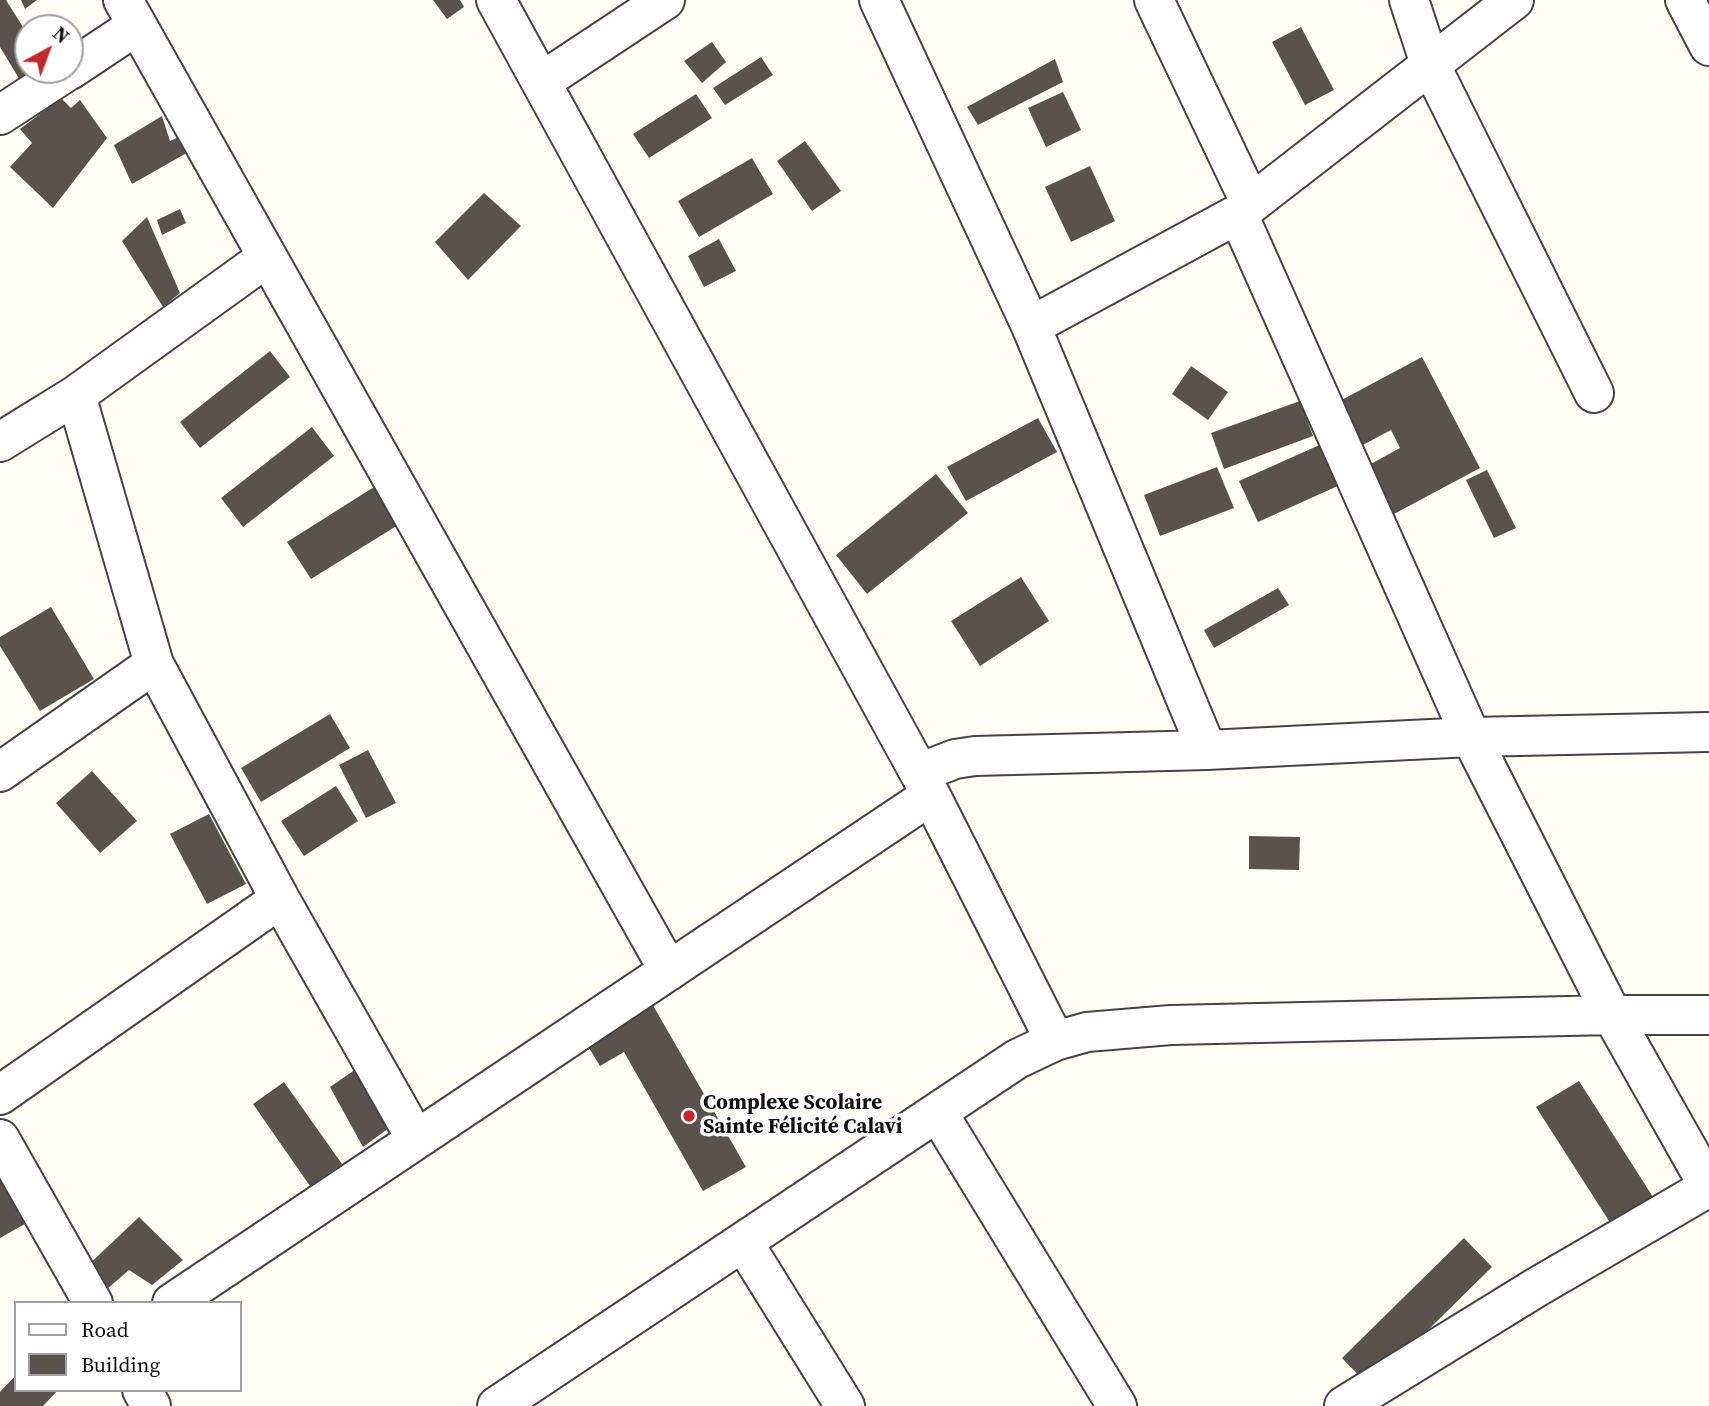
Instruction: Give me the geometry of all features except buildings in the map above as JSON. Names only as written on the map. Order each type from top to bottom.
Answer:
[{"type":"street","points":[[496,0],[925,786],[1055,1041]]},
{"type":"street","points":[[541,82],[665,0]]},
{"type":"street","points":[[879,0],[1031,326],[1206,750]]},
{"type":"street","points":[[1154,0],[1471,737],[1612,1015],[1709,1187],[1538,1287],[1344,1406]]},
{"type":"street","points":[[1409,0],[1430,64],[1594,393]]},
{"type":"street","points":[[1031,326],[1244,209],[1514,0]]},
{"type":"street","points":[[1685,0],[1709,46]]},
{"type":"street","points":[[84,56],[129,13],[669,971]]},
{"type":"street","points":[[0,115],[48,84]]},
{"type":"street","points":[[0,442],[76,395],[266,258]]},
{"type":"street","points":[[76,395],[153,664],[280,899],[416,1139]]},
{"type":"street","points":[[0,772],[153,664]]},
{"type":"street","points":[[175,1301],[669,971],[925,786],[946,762],[975,756],[1206,750],[1471,737],[1709,732]]},
{"type":"street","points":[[0,1095],[280,899]]},
{"type":"street","points":[[513,1402],[743,1242],[1017,1059],[1055,1041],[1087,1031],[1171,1025],[1709,1015]]},
{"type":"street","points":[[938,1113],[1117,1406]]},
{"type":"street","points":[[0,1139],[92,1301]]},
{"type":"street","points":[[743,1242],[845,1406]]},
{"type":"place","name":"Complexe Scolaire Sainte Félicité Calavi","points":[[689,1116]]}]
